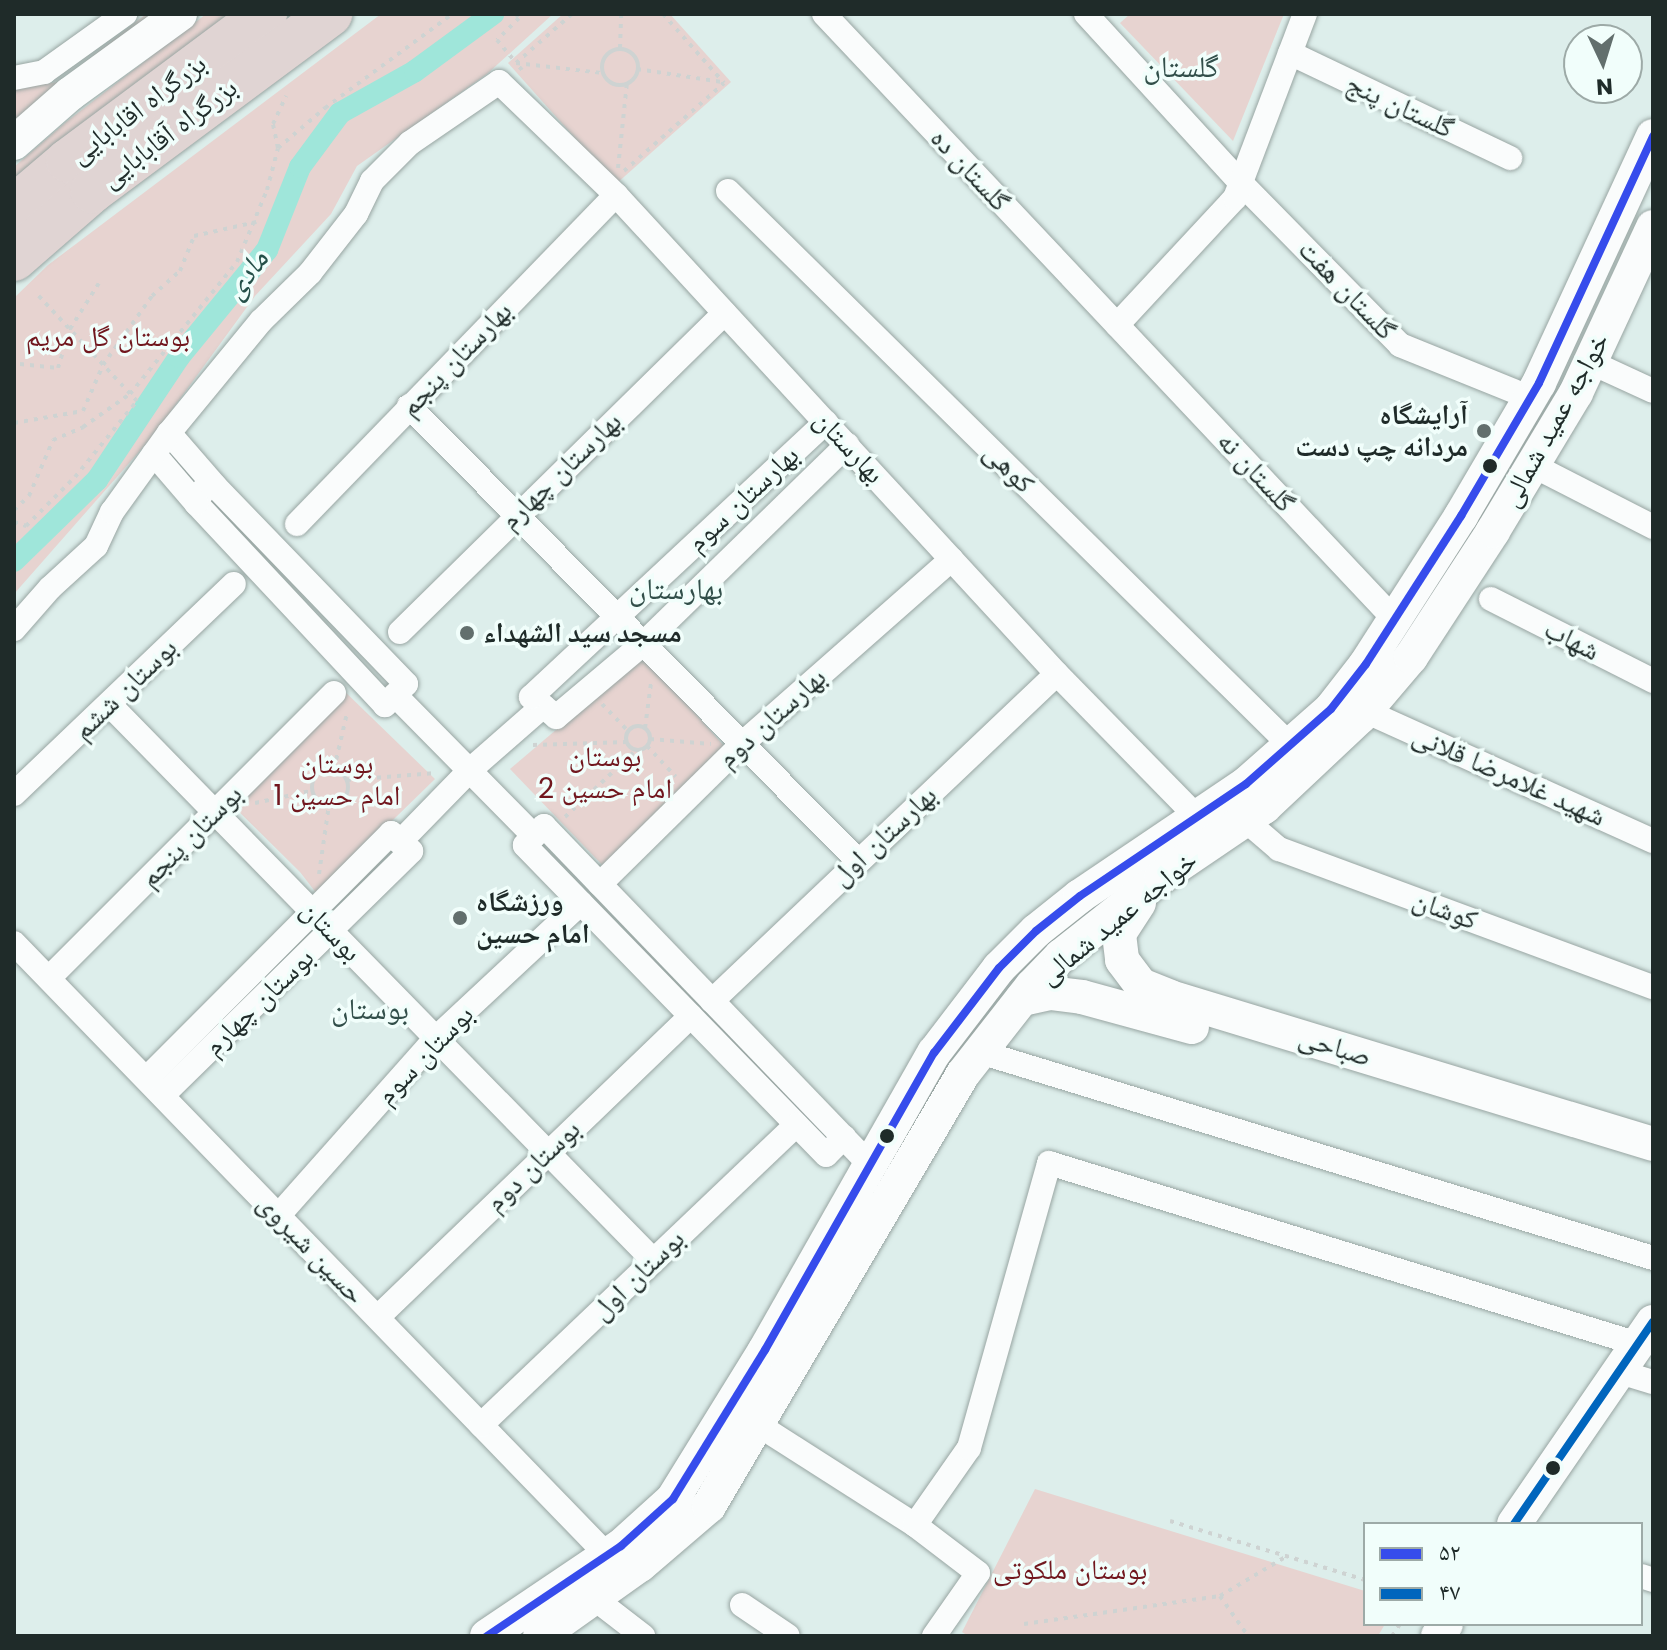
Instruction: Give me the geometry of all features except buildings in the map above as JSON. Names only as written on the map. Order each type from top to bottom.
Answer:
[{"type":"highway","name":"بزرگراه اقابابایی","points":[[14,207],[68,161],[265,14]]},
{"type":"highway","name":"بزرگراه آقابابایی","points":[[25,276],[92,191],[330,14]]},
{"type":"main road","points":[[14,143],[70,94],[180,14]]},
{"type":"main road","name":"خواجه عمید شمالی","points":[[540,1636],[595,1599],[618,1565],[693,1471],[934,1053],[999,968],[1036,931],[1080,896],[1246,784],[1331,709],[1390,627],[1539,383],[1653,136]]},
{"type":"main road","name":"خواجه عمید شمالی","points":[[487,1636],[618,1565],[709,1506],[914,1154],[980,1052],[1022,999],[1061,956],[1161,877],[1245,820],[1365,711],[1411,657],[1534,466],[1645,266],[1653,227]]},
{"type":"main road","points":[[1390,627],[1411,657]]},
{"type":"main road","name":"صباحی","points":[[1161,877],[1127,918],[1119,934],[1122,960],[1141,985],[1237,1029],[1653,1167]]},
{"type":"main road","name":"صباحی","points":[[1022,999],[1050,993],[1082,997],[1237,1029],[1653,1144]]},
{"type":"main road","points":[[1515,1522],[1637,1346]]},
{"type":"street","points":[[14,78],[44,72],[125,14]]},
{"type":"street","name":"گلستان ده","points":[[824,14],[1117,325]]},
{"type":"street","points":[[1117,325],[1235,198],[1305,14]]},
{"type":"street","name":"گلستان هفت","points":[[1091,16],[1241,183],[1400,345],[1514,391]]},
{"type":"street","name":"گلستان پنج","points":[[1290,53],[1510,158]]},
{"type":"street","name":"بهارستان","points":[[169,433],[261,321],[310,273],[356,214],[372,181],[410,143],[499,82],[617,186],[725,313],[1057,674],[1196,816]]},
{"type":"street","name":"بهارستان پنجم","points":[[297,524],[617,186]]},
{"type":"street","name":"کوهی","points":[[728,191],[1290,745]]},
{"type":"street","name":"بهارستان چهارم","points":[[400,632],[517,513],[725,313]]},
{"type":"street","name":"گلستان نه","points":[[1117,325],[1390,627]]},
{"type":"street","points":[[1590,362],[1653,391]]},
{"type":"street","points":[[409,406],[617,615],[740,745],[857,860]]},
{"type":"street","name":"بهارستان سوم","points":[[826,422],[531,697],[556,717],[588,689],[649,648],[847,445]]},
{"type":"street","points":[[14,629],[50,588],[96,546],[112,512],[169,433],[215,486],[406,684],[385,705],[154,454]]},
{"type":"street","points":[[1534,466],[1653,527]]},
{"type":"street","points":[[196,503],[204,489],[215,486]]},
{"type":"street","name":"بهارستان دوم","points":[[600,884],[740,745],[952,559]]},
{"type":"street","name":"بوستان ششم","points":[[14,794],[234,584]]},
{"type":"street","name":"شهاب","points":[[1491,599],[1653,681]]},
{"type":"street","name":"بهارستان اول","points":[[712,1001],[857,860],[1057,674]]},
{"type":"street","name":"بوستان پنجم","points":[[49,978],[334,693]]},
{"type":"street","points":[[395,695],[470,770],[600,884],[871,1166]]},
{"type":"street","name":"بوستان","points":[[110,705],[653,1260]]},
{"type":"street","points":[[470,770],[543,706]]},
{"type":"street","name":"شهید غلامرضا قلانی","points":[[1365,711],[1653,841]]},
{"type":"street","name":"بوستان چهارم","points":[[400,842],[470,770]]},
{"type":"street","name":"کوشان","points":[[1245,820],[1279,849],[1653,987]]},
{"type":"street","points":[[542,831],[525,845],[796,1125],[826,1155],[844,1137]]},
{"type":"street","name":"بوستان چهارم","points":[[391,833],[411,851],[332,931],[155,1086],[313,913],[391,833]]},
{"type":"street","name":"بوستان سوم","points":[[278,1216],[436,1038],[581,903]]},
{"type":"street","name":"حسین شیروی","points":[[14,943],[618,1565]]},
{"type":"street","name":"بوستان دوم","points":[[378,1317],[691,1016]]},
{"type":"street","points":[[980,1052],[1653,1258]]},
{"type":"street","name":"بوستان اول","points":[[481,1425],[796,1125]]},
{"type":"street","points":[[915,1525],[969,1448],[1049,1163],[1637,1346],[1653,1382]]},
{"type":"street","points":[[757,1424],[915,1525],[978,1573],[934,1636]]},
{"type":"street","points":[[595,1599],[643,1636]]},
{"type":"street","points":[[742,1605],[788,1636]]},
{"type":"path","points":[[278,148],[325,108],[452,14]]},
{"type":"path","points":[[516,63],[572,14]]},
{"type":"path","points":[[620,49],[621,14]]},
{"type":"path","points":[[663,14],[724,83]]},
{"type":"path","points":[[518,16],[497,40],[526,75]]},
{"type":"path","points":[[617,186],[627,83],[637,69],[635,57],[620,49]]},
{"type":"path","points":[[620,49],[604,57],[603,73],[610,82],[627,83]]},
{"type":"path","points":[[516,63],[603,73]]},
{"type":"path","points":[[637,69],[724,83]]},
{"type":"path","points":[[617,186],[724,83]]},
{"type":"path","points":[[14,510],[29,496],[53,440],[83,427],[130,394],[237,262],[256,222],[278,148],[273,124],[286,96]]},
{"type":"path","points":[[607,166],[617,186]]},
{"type":"path","points":[[14,423],[83,411],[103,365],[152,296],[180,271],[194,236],[256,222]]},
{"type":"path","points":[[14,522],[26,526],[75,477],[137,401],[25,276]]},
{"type":"path","points":[[20,364],[58,368],[70,329],[99,283]]},
{"type":"path","points":[[14,483],[14,491]]},
{"type":"path","points":[[542,831],[636,750],[647,746],[650,739],[645,728],[649,648]]},
{"type":"path","points":[[334,769],[355,673]]},
{"type":"path","points":[[588,689],[628,731],[627,742]]},
{"type":"path","points":[[628,731],[638,726],[645,728]]},
{"type":"path","points":[[650,739],[740,745]]},
{"type":"path","points":[[498,746],[627,742],[636,750]]},
{"type":"path","points":[[647,746],[691,794]]},
{"type":"path","points":[[334,769],[347,780],[470,770]]},
{"type":"path","points":[[334,769],[317,773],[311,791],[317,801],[329,805],[345,797],[347,780]]},
{"type":"path","points":[[215,812],[311,791]]},
{"type":"path","points":[[313,913],[329,805]]},
{"type":"path","points":[[1170,1521],[1363,1579]]},
{"type":"path","points":[[1024,1624],[1220,1596],[1287,1556]]},
{"type":"path","points":[[1220,1596],[1248,1636]]},
{"type":"green space","points":[[146,14],[170,14],[14,136],[14,84],[28,86],[59,82]]},
{"type":"green space","points":[[206,14],[242,14],[14,186],[14,167],[66,122]]},
{"type":"green space","name":"بوستان گل مریم","points":[[381,14],[553,14],[487,74],[357,166],[331,214],[255,296],[153,436],[14,594],[14,298],[48,265]]},
{"type":"green space","points":[[563,14],[670,14],[731,82],[616,184],[508,63]]},
{"type":"green space","points":[[1130,14],[1284,14],[1233,141],[1120,23]]},
{"type":"green space","name":"بوستان امام حسین 2","points":[[644,655],[724,746],[605,868],[510,769]]},
{"type":"green space","name":"بوستان امام حسین 1","points":[[337,684],[435,779],[317,894],[300,872],[225,798]]},
{"type":"green space","name":"بوستان ملکوتی","points":[[1035,1489],[1363,1590],[1363,1626],[1384,1626],[1378,1636],[968,1636],[962,1632]]},
{"type":"waterway","name":"مادی","points":[[14,561],[97,480],[179,357],[267,250],[300,167],[340,113],[415,71],[493,14]]},
{"type":"transit line","name":"۵۲","points":[[487,1636],[621,1546],[673,1499],[765,1350],[934,1053],[999,968],[1036,931],[1080,896],[1246,784],[1331,709],[1366,664],[1461,516],[1539,383],[1653,136]]},
{"type":"transit line","name":"۴۷","points":[[1515,1522],[1653,1322]]},
{"type":"place","name":"آرایشگاه مردانه چپ دست","points":[[1484,431]]},
{"type":"place","name":"مسجد سید الشهداء","points":[[467,633]]},
{"type":"place","name":"ورزشگاه امام حسین","points":[[460,918]]},
{"type":"district","name":"گلستان","points":[[1181,67]]},
{"type":"district","name":"بهارستان","points":[[676,589]]},
{"type":"district","name":"بوستان","points":[[370,1009]]}]
